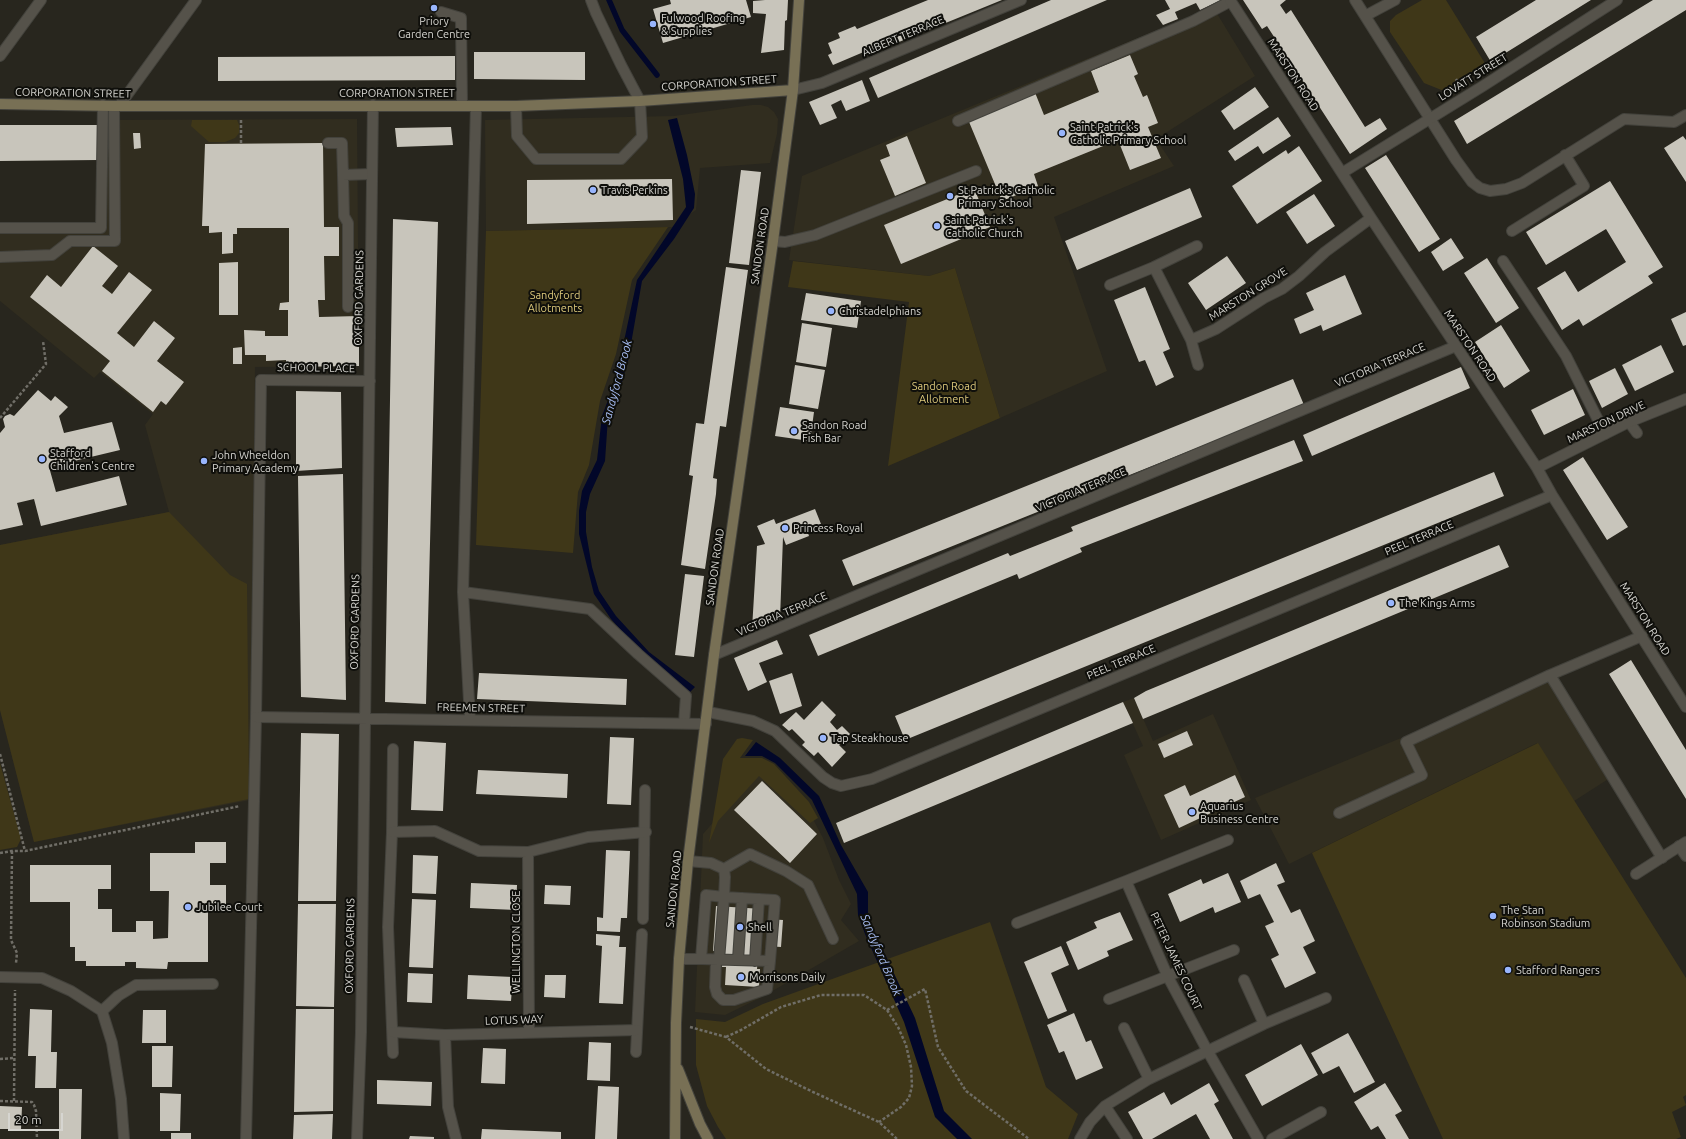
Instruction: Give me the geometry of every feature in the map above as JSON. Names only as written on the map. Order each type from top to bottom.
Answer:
[{"type":"main road","name":"SANDON ROAD","points":[[675,1139],[676,1023],[679,959],[688,861],[714,656],[773,241],[792,90],[799,0]]},
{"type":"main road","name":"CORPORATION STREET","points":[[0,104],[116,106],[516,106],[640,101],[792,90]]},
{"type":"main road","points":[[676,1063],[700,1124],[708,1139]]},
{"type":"street","points":[[0,56],[41,0]]},
{"type":"street","points":[[0,258],[52,255],[70,241],[115,241],[116,106],[196,0]]},
{"type":"street","points":[[516,106],[517,136],[536,159],[621,159],[642,137],[640,101],[621,65],[591,0]]},
{"type":"street","name":"ALBERT TERRACE","points":[[792,90],[822,83],[1021,0]]},
{"type":"street","points":[[1355,0],[1429,119],[1472,182],[1480,188],[1490,191],[1506,189],[1522,183],[1624,119],[1674,122],[1686,115]]},
{"type":"street","points":[[1366,16],[1395,0]]},
{"type":"street","name":"LOVATT STREET","points":[[1342,173],[1483,86],[1617,0]]},
{"type":"street","points":[[958,121],[1193,21],[1231,1]]},
{"type":"street","name":"MARSTON ROAD","points":[[1231,1],[1371,218],[1537,468],[1552,495],[1686,707]]},
{"type":"street","points":[[441,12],[461,18],[462,106]]},
{"type":"street","points":[[0,228],[101,228],[103,105]]},
{"type":"street","name":"OXFORD GARDENS","points":[[357,1139],[361,1032],[373,105]]},
{"type":"street","points":[[470,720],[463,592],[476,106]]},
{"type":"street","points":[[328,143],[342,142],[344,216],[348,223],[348,307]]},
{"type":"street","points":[[1512,231],[1584,186],[1565,155]]},
{"type":"street","points":[[773,241],[785,242],[815,235],[976,171]]},
{"type":"street","points":[[343,176],[372,174]]},
{"type":"street","name":"MARSTON GROVE","points":[[1191,340],[1216,329],[1264,298],[1282,289],[1325,252],[1371,218]]},
{"type":"street","points":[[1110,285],[1154,267],[1197,246]]},
{"type":"street","points":[[1503,261],[1566,356],[1605,434]]},
{"type":"street","points":[[1154,267],[1191,340],[1198,365]]},
{"type":"street","name":"VICTORIA TERRACE","points":[[714,656],[1456,346]]},
{"type":"street","name":"SCHOOL PLACE","points":[[256,717],[261,380],[370,381]]},
{"type":"street","name":"MARSTON DRIVE","points":[[1537,468],[1629,422],[1686,399]]},
{"type":"street","points":[[1629,422],[1637,433]]},
{"type":"street","name":"PEEL TERRACE","points":[[708,712],[753,721],[775,731],[823,777],[832,783],[841,786],[872,779],[1552,495]]},
{"type":"street","points":[[463,592],[590,609],[686,696],[684,723]]},
{"type":"street","points":[[1339,813],[1422,775],[1406,742],[1550,675],[1642,636]]},
{"type":"street","points":[[1550,675],[1662,858]]},
{"type":"street","points":[[246,1139],[256,717]]},
{"type":"street","name":"FREEMEN STREET","points":[[256,717],[706,724]]},
{"type":"street","points":[[393,749],[392,832],[388,927],[393,1053]]},
{"type":"street","points":[[643,919],[646,832],[645,790]]},
{"type":"street","points":[[392,832],[435,831],[479,851],[528,852],[588,837],[646,832]]},
{"type":"street","points":[[1017,923],[1228,840]]},
{"type":"street","points":[[1636,874],[1683,844],[1686,856]]},
{"type":"street","name":"WELLINGTON CLOSE","points":[[528,852],[529,1032]]},
{"type":"street","points":[[724,869],[750,854],[786,871],[808,885],[833,939]]},
{"type":"street","points":[[688,861],[711,863],[724,869]]},
{"type":"street","points":[[701,959],[706,895],[724,897],[775,900],[767,989],[734,1000],[723,1000],[717,994],[716,987],[724,897],[724,869]]},
{"type":"street","name":"PETER JAMES COURT","points":[[1126,881],[1168,977],[1207,1050],[1258,1139]]},
{"type":"street","points":[[738,960],[742,898]]},
{"type":"street","points":[[755,961],[759,899]]},
{"type":"street","points":[[636,1052],[642,934]]},
{"type":"street","points":[[1109,999],[1234,950]]},
{"type":"street","points":[[679,959],[770,961]]},
{"type":"street","points":[[0,977],[42,978],[62,986],[102,1011],[112,1043],[121,1099],[124,1139]]},
{"type":"street","points":[[1244,980],[1264,1024]]},
{"type":"street","points":[[102,1011],[118,996],[136,985],[213,984]]},
{"type":"street","points":[[1080,1139],[1090,1122],[1106,1106],[1149,1079],[1207,1050],[1326,998]]},
{"type":"street","points":[[1124,1028],[1149,1079]]},
{"type":"street","name":"LOTUS WAY","points":[[392,1032],[445,1035],[637,1030]]},
{"type":"street","points":[[445,1035],[448,1107],[456,1139]]},
{"type":"street","points":[[1106,1106],[1127,1139]]},
{"type":"street","points":[[1272,1139],[1322,1112]]},
{"type":"path","points":[[240,106],[242,144]]},
{"type":"path","points":[[0,418],[46,364],[43,341]]},
{"type":"path","points":[[0,754],[25,851]]},
{"type":"path","points":[[0,853],[25,851],[254,803]]},
{"type":"path","points":[[12,851],[11,940],[17,953],[14,1101]]},
{"type":"path","points":[[886,1010],[924,989],[938,1047],[966,1091],[1029,1139]]},
{"type":"path","points":[[726,1037],[781,1007],[821,995],[864,995],[886,1010],[898,1027],[906,1045],[911,1067],[912,1086],[909,1098],[901,1106],[879,1122]]},
{"type":"path","points":[[676,1023],[726,1037],[766,1069],[879,1122],[896,1139]]},
{"type":"path","points":[[0,1059],[14,1058]]},
{"type":"path","points":[[0,1101],[32,1102],[34,1104],[36,1111],[36,1139]]},
{"type":"shaded area","name":"St Patrick's Catholic Primary School","points":[[1213,7],[1255,76],[1156,139],[1174,166],[1054,217],[1107,371],[1000,418],[955,268],[929,276],[789,260],[802,176]]},
{"type":"shaded area","points":[[752,105],[768,107],[774,112],[778,119],[777,134],[770,163],[700,168],[696,210],[672,227],[486,231],[485,120],[674,116]]},
{"type":"shaded area","name":"John Wheeldon Primary Academy","points":[[357,119],[359,366],[255,367],[250,800],[34,842],[0,710],[0,545],[169,512],[145,425],[153,414],[100,372],[94,378],[0,301],[0,232],[105,232],[105,120]]},
{"type":"shaded area","points":[[1547,678],[1613,776],[1574,801],[1537,743],[1289,864],[1255,798]]},
{"type":"shaded area","points":[[1134,698],[1153,741],[1213,714],[1251,800],[1161,840],[1124,755],[1143,746],[1123,702]]},
{"type":"shaded area","points":[[758,771],[814,821],[823,838],[839,880],[851,904],[841,920],[859,941],[762,997],[725,1015],[695,1012],[703,834]]},
{"type":"green space","points":[[1422,0],[1446,0],[1486,65],[1463,82],[1456,79],[1450,91],[1444,91],[1424,83],[1390,32],[1390,21],[1396,15]]},
{"type":"green space","points":[[192,120],[237,120],[239,125],[239,133],[235,138],[225,142],[209,142],[191,126]]},
{"type":"green space","name":"Sandyford Allotments","points":[[668,227],[632,280],[616,354],[600,401],[589,465],[578,492],[573,553],[476,545],[486,231]]},
{"type":"green space","name":"Sandon Road Allotment","points":[[793,261],[929,276],[955,268],[1000,418],[888,466],[909,302],[788,287]]},
{"type":"green space","points":[[169,512],[230,575],[247,584],[249,799],[34,842],[0,710],[0,545]]},
{"type":"green space","points":[[742,738],[753,740],[740,758],[762,758],[774,764],[809,802],[818,818],[810,823],[759,776],[718,821],[709,843],[723,759],[737,739]]},
{"type":"green space","name":"The Stan Robinson Stadium","points":[[1538,743],[1686,978],[1686,1095],[1683,1097],[1686,1105],[1672,1112],[1681,1137],[1676,1139],[1443,1139],[1312,853]]},
{"type":"green space","points":[[0,763],[21,839],[17,847],[0,850]]},
{"type":"green space","points":[[990,922],[1046,1087],[1078,1114],[1068,1139],[726,1139],[707,1106],[696,1065],[696,1019],[725,1022],[763,1004]]},
{"type":"water","points":[[677,118],[687,155],[695,194],[694,208],[674,239],[642,281],[628,361],[620,389],[608,417],[605,461],[590,494],[586,512],[586,532],[592,567],[599,591],[616,616],[649,652],[695,687],[689,693],[644,657],[611,619],[594,594],[579,534],[579,511],[582,491],[597,460],[602,416],[613,387],[620,360],[637,280],[686,207],[683,179],[668,120]]},
{"type":"water","points":[[756,742],[780,758],[819,796],[841,845],[868,892],[868,913],[874,931],[915,1018],[944,1111],[972,1139],[957,1139],[935,1117],[904,1022],[858,915],[857,894],[812,800],[775,763],[762,756],[745,756]]},
{"type":"building","points":[[670,0],[746,0],[751,17],[663,43],[653,9],[671,4]]},
{"type":"building","points":[[788,0],[787,20],[785,21],[784,50],[761,53],[766,14],[753,13],[753,1]]},
{"type":"building","points":[[928,0],[1002,0],[867,55],[866,51],[833,65],[828,55],[832,53],[828,43],[840,38],[838,33],[855,26],[857,29]]},
{"type":"building","points":[[1051,0],[1107,0],[878,98],[869,78]]},
{"type":"building","points":[[1165,0],[1221,0],[1200,10],[1196,3],[1175,12],[1178,19],[1163,25],[1156,15],[1170,9]]},
{"type":"building","points":[[1243,0],[1286,0],[1280,5],[1286,14],[1291,10],[1365,127],[1380,118],[1387,129],[1350,154],[1267,26],[1262,29]]},
{"type":"building","points":[[1536,0],[1591,0],[1491,62],[1476,37]]},
{"type":"building","points":[[1653,0],[1686,0],[1686,10],[1467,144],[1454,121]]},
{"type":"building","points":[[474,52],[585,52],[585,80],[474,79]]},
{"type":"building","name":"Saint Patrick's Catholic Primary School","points":[[1130,55],[1138,74],[1134,76],[1143,97],[1147,95],[1158,123],[1148,127],[1161,158],[1130,170],[1118,140],[1034,174],[1038,186],[1002,201],[967,117],[1034,90],[1044,115],[1099,92],[1091,71]]},
{"type":"building","points":[[455,56],[455,80],[218,81],[218,57]]},
{"type":"building","points":[[862,80],[870,101],[846,111],[841,100],[831,105],[837,118],[820,125],[809,102]]},
{"type":"building","points":[[1255,87],[1269,107],[1234,130],[1221,111]]},
{"type":"building","points":[[1278,117],[1291,136],[1263,154],[1258,146],[1235,161],[1228,151]]},
{"type":"building","points":[[0,125],[99,125],[98,160],[0,161]]},
{"type":"building","points":[[451,127],[453,145],[397,147],[395,128]]},
{"type":"building","points":[[133,133],[140,133],[141,148],[134,149]]},
{"type":"building","points":[[907,136],[926,183],[895,196],[880,160],[890,156],[886,145]]},
{"type":"building","points":[[1683,136],[1686,140],[1686,182],[1664,148]]},
{"type":"building","points":[[323,143],[324,227],[339,227],[339,256],[324,256],[325,300],[318,300],[319,317],[359,316],[359,366],[286,367],[286,360],[266,361],[266,355],[245,355],[244,330],[265,331],[265,336],[288,336],[288,310],[279,310],[280,303],[289,302],[289,228],[237,228],[237,234],[233,234],[233,253],[222,254],[222,232],[209,233],[209,226],[202,226],[205,144]]},
{"type":"building","points":[[1299,146],[1322,181],[1257,224],[1232,186],[1286,150],[1288,154]]},
{"type":"building","points":[[1386,155],[1440,239],[1419,252],[1365,168]]},
{"type":"building","points":[[741,170],[761,172],[749,265],[729,263]]},
{"type":"building","points":[[672,179],[673,220],[527,224],[527,180]]},
{"type":"building","points":[[1610,181],[1663,267],[1648,276],[1653,283],[1583,326],[1579,319],[1562,330],[1537,288],[1565,271],[1578,292],[1626,262],[1606,229],[1546,265],[1526,232]]},
{"type":"building","name":"Saint Patrick's Catholic Church","points":[[974,188],[990,227],[901,264],[884,225]]},
{"type":"building","points":[[1190,188],[1202,217],[1077,270],[1065,241]]},
{"type":"building","points":[[1314,194],[1335,226],[1307,244],[1286,212]]},
{"type":"building","points":[[393,219],[438,222],[426,704],[385,702]]},
{"type":"building","points":[[1451,238],[1464,258],[1443,271],[1431,252]]},
{"type":"building","points":[[93,246],[118,266],[102,286],[112,294],[129,272],[152,290],[117,333],[134,347],[154,321],[175,338],[157,361],[184,382],[166,405],[161,401],[153,412],[102,371],[110,361],[30,297],[47,275],[61,287]]},
{"type":"building","points":[[1227,256],[1246,283],[1206,310],[1188,283]]},
{"type":"building","points":[[1487,258],[1519,308],[1496,323],[1464,273]]},
{"type":"building","points":[[238,262],[238,315],[219,315],[219,263]]},
{"type":"building","points":[[726,267],[748,270],[726,427],[720,426],[713,478],[717,479],[716,494],[705,569],[681,565],[693,476],[689,475],[696,423],[704,424]]},
{"type":"building","points":[[1345,275],[1362,314],[1323,331],[1321,325],[1300,334],[1294,319],[1314,310],[1306,293]]},
{"type":"building","points":[[1145,287],[1170,349],[1163,352],[1174,377],[1156,386],[1145,360],[1139,362],[1114,300]]},
{"type":"building","name":"Christadelphians","points":[[806,293],[861,301],[857,328],[801,320]]},
{"type":"building","points":[[1686,312],[1686,345],[1683,346],[1671,319]]},
{"type":"building","points":[[802,323],[832,328],[826,367],[796,362]]},
{"type":"building","points":[[1501,325],[1530,371],[1504,388],[1475,342]]},
{"type":"building","points":[[1661,345],[1674,372],[1635,391],[1622,365]]},
{"type":"building","points":[[242,347],[242,364],[233,364],[233,348]]},
{"type":"building","points":[[795,365],[825,370],[818,409],[789,404]]},
{"type":"building","points":[[1461,367],[1470,388],[1312,456],[1303,435]]},
{"type":"building","points":[[1615,368],[1628,394],[1602,408],[1589,381]]},
{"type":"building","points":[[1293,379],[1304,405],[853,586],[842,560]]},
{"type":"building","points":[[1573,389],[1585,415],[1544,435],[1531,410]]},
{"type":"building","name":"Stafford Children's Centre","points":[[38,390],[51,401],[55,396],[68,407],[59,416],[64,433],[112,422],[120,450],[49,467],[56,492],[119,476],[127,505],[41,526],[34,499],[17,503],[23,525],[0,530],[0,433],[5,427],[3,419],[5,416],[10,414],[14,416]]},
{"type":"building","points":[[296,391],[341,392],[342,468],[296,471]]},
{"type":"building","points":[[780,407],[814,412],[810,441],[775,436]]},
{"type":"building","points":[[1294,440],[1303,461],[1080,548],[1082,552],[1019,579],[1017,574],[818,656],[809,635],[1008,553],[1010,556],[1073,531],[1071,527]]},
{"type":"building","points":[[1583,457],[1628,527],[1607,540],[1563,470]]},
{"type":"building","points":[[1494,472],[1504,496],[905,740],[895,716]]},
{"type":"building","points":[[343,474],[346,700],[301,697],[298,476]]},
{"type":"building","points":[[815,509],[821,524],[807,530],[809,536],[786,545],[783,537],[780,619],[752,629],[757,546],[765,544],[757,526],[774,519],[776,524]]},
{"type":"building","points":[[1499,545],[1509,567],[1143,719],[1134,698],[1146,691]]},
{"type":"building","points":[[685,574],[704,576],[694,657],[675,655]]},
{"type":"building","points":[[777,640],[783,654],[759,663],[767,682],[748,691],[734,658]]},
{"type":"building","points":[[1631,660],[1686,750],[1686,799],[1609,674]]},
{"type":"building","points":[[479,673],[627,679],[626,705],[477,699]]},
{"type":"building","points":[[792,673],[802,706],[780,714],[769,681]]},
{"type":"building","name":"Tap Steakhouse","points":[[822,701],[836,715],[830,722],[837,730],[842,726],[850,734],[839,745],[846,752],[832,767],[818,752],[814,756],[802,745],[805,742],[792,729],[789,731],[782,725],[796,712],[804,720]]},
{"type":"building","points":[[1123,702],[1133,723],[844,843],[836,823]]},
{"type":"building","points":[[1187,731],[1193,745],[1164,758],[1158,744]]},
{"type":"building","points":[[301,733],[339,734],[336,901],[298,901]]},
{"type":"building","points":[[610,737],[634,738],[631,805],[607,804]]},
{"type":"building","points":[[414,741],[446,743],[443,811],[411,810]]},
{"type":"building","points":[[478,770],[568,774],[567,798],[476,794]]},
{"type":"building","name":"Aquarius Business Centre","points":[[1235,775],[1245,797],[1179,828],[1164,795],[1185,785],[1190,796]]},
{"type":"building","points":[[762,781],[817,834],[790,863],[734,810]]},
{"type":"building","name":"Jubilee Court","points":[[195,842],[226,842],[226,863],[210,863],[210,885],[226,885],[226,904],[208,904],[208,962],[168,962],[167,969],[136,968],[136,962],[125,962],[125,966],[86,966],[86,961],[75,961],[75,947],[70,947],[70,902],[30,902],[30,865],[111,865],[111,889],[98,889],[98,909],[112,909],[112,932],[136,932],[136,921],[153,921],[153,939],[168,938],[169,891],[150,891],[150,853],[195,853]]},
{"type":"building","points":[[606,850],[630,851],[627,918],[621,918],[620,932],[597,931],[597,917],[603,918]]},
{"type":"building","points":[[413,855],[438,856],[436,894],[412,893]]},
{"type":"building","points":[[1276,863],[1285,882],[1277,885],[1291,913],[1300,909],[1315,941],[1303,947],[1316,973],[1285,988],[1271,959],[1279,955],[1265,926],[1274,922],[1260,894],[1248,899],[1240,881]]},
{"type":"building","points":[[1228,873],[1241,902],[1215,913],[1213,907],[1180,922],[1168,894],[1201,879],[1203,884]]},
{"type":"building","points":[[471,883],[517,885],[516,910],[470,908]]},
{"type":"building","points":[[545,885],[571,886],[570,905],[544,904]]},
{"type":"building","points":[[412,899],[436,900],[433,968],[409,967]]},
{"type":"building","points":[[298,904],[336,904],[334,1007],[296,1006]]},
{"type":"building","points":[[716,906],[762,909],[757,969],[760,969],[759,987],[725,985],[726,967],[722,967],[723,951],[713,951]]},
{"type":"building","points":[[1120,912],[1133,940],[1107,951],[1109,956],[1078,970],[1066,942],[1097,928],[1094,922]]},
{"type":"building","points":[[768,919],[783,920],[781,947],[766,946]]},
{"type":"building","points":[[596,934],[620,936],[619,947],[626,947],[623,1004],[599,1003],[602,946],[596,945]]},
{"type":"building","points":[[1061,946],[1069,965],[1051,973],[1067,1011],[1048,1019],[1024,962]]},
{"type":"building","points":[[408,973],[433,974],[432,1003],[407,1002]]},
{"type":"building","points":[[468,975],[513,977],[511,1001],[467,999]]},
{"type":"building","points":[[545,975],[566,975],[565,998],[544,997]]},
{"type":"building","points":[[30,1009],[52,1010],[51,1052],[57,1052],[56,1088],[35,1088],[36,1056],[28,1056]]},
{"type":"building","points":[[296,1009],[334,1009],[333,1111],[294,1112]]},
{"type":"building","points":[[143,1010],[166,1010],[166,1043],[142,1043]]},
{"type":"building","points":[[1074,1013],[1086,1042],[1091,1040],[1103,1068],[1076,1080],[1064,1051],[1059,1053],[1047,1025]]},
{"type":"building","points":[[1348,1033],[1375,1082],[1354,1093],[1339,1066],[1323,1074],[1311,1053]]},
{"type":"building","points":[[589,1042],[611,1043],[610,1081],[587,1080]]},
{"type":"building","points":[[1301,1044],[1318,1075],[1262,1106],[1245,1075]]},
{"type":"building","points":[[152,1046],[173,1046],[172,1087],[152,1087]]},
{"type":"building","points":[[483,1048],[506,1049],[505,1084],[481,1083]]},
{"type":"building","points":[[377,1080],[432,1082],[431,1106],[377,1104]]},
{"type":"building","points":[[1209,1083],[1219,1101],[1214,1104],[1233,1139],[1210,1139],[1196,1114],[1152,1139],[1143,1139],[1128,1112],[1164,1092],[1171,1105]]},
{"type":"building","points":[[1385,1083],[1402,1111],[1395,1115],[1409,1139],[1386,1139],[1378,1126],[1371,1130],[1354,1102]]},
{"type":"building","points":[[598,1086],[619,1087],[617,1139],[595,1139]]},
{"type":"building","points":[[59,1089],[82,1089],[81,1139],[59,1139]]},
{"type":"building","points":[[160,1093],[181,1094],[180,1131],[160,1131]]},
{"type":"building","points":[[0,1106],[22,1107],[21,1129],[0,1129]]},
{"type":"building","points":[[333,1114],[332,1139],[293,1139],[294,1115]]},
{"type":"building","points":[[482,1129],[561,1132],[561,1139],[481,1139]]},
{"type":"building","points":[[171,1133],[191,1133],[191,1139],[171,1139]]},
{"type":"building","points":[[410,1136],[434,1137],[434,1139],[409,1139]]},
{"type":"waterway","name":"Sandyford Brook","points":[[609,0],[622,30],[657,75]]},
{"type":"place","name":"Priory Garden Centre","points":[[434,8]]},
{"type":"place","name":"Fulwood Roofing & Supplies","points":[[653,24]]},
{"type":"place","name":"Saint Patrick's Catholic Primary School","points":[[1062,133]]},
{"type":"place","name":"Travis Perkins","points":[[593,190]]},
{"type":"place","name":"St Patrick's Catholic Primary School","points":[[950,196]]},
{"type":"place","name":"Saint Patrick's Catholic Church","points":[[937,226]]},
{"type":"place","name":"Christadelphians","points":[[831,311]]},
{"type":"place","name":"Sandon Road Fish Bar","points":[[794,431]]},
{"type":"place","name":"Stafford Children's Centre","points":[[42,459]]},
{"type":"place","name":"John Wheeldon Primary Academy","points":[[204,461]]},
{"type":"place","name":"Princess Royal","points":[[785,528]]},
{"type":"place","name":"The Kings Arms","points":[[1391,603]]},
{"type":"place","name":"Tap Steakhouse","points":[[823,738]]},
{"type":"place","name":"Aquarius Business Centre","points":[[1192,812]]},
{"type":"place","name":"Jubilee Court","points":[[188,907]]},
{"type":"place","name":"The Stan Robinson Stadium","points":[[1493,916]]},
{"type":"place","name":"Shell","points":[[740,927]]},
{"type":"place","name":"Stafford Rangers","points":[[1508,970]]},
{"type":"place","name":"Morrisons Daily","points":[[741,977]]}]
